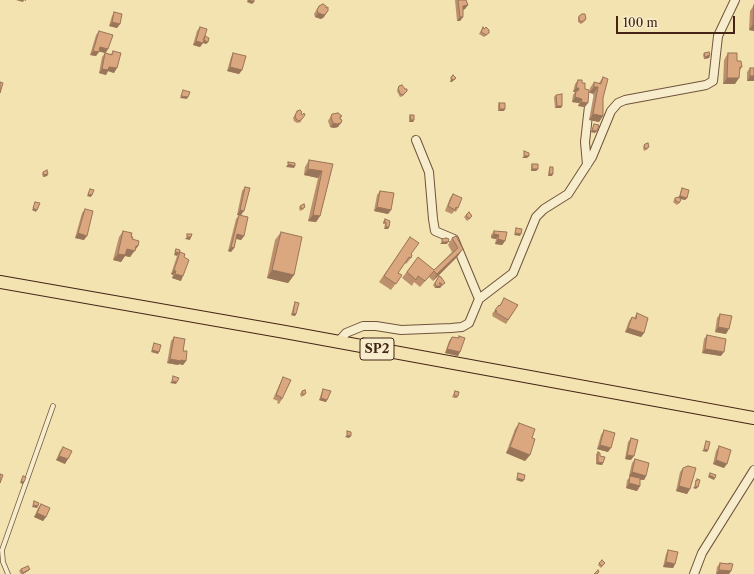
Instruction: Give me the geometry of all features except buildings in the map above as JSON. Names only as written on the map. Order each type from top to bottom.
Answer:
[{"type":"main road","name":"SP2","points":[[0,282],[754,418]]},
{"type":"street","points":[[338,342],[346,333],[363,326],[376,326],[401,330],[462,328],[469,323],[479,299],[513,273],[536,217],[544,209],[568,194],[587,166],[611,110],[618,103],[625,100],[706,85],[713,81],[718,36],[735,0]]},
{"type":"street","points":[[587,166],[584,142],[590,97]]},
{"type":"street","points":[[416,140],[429,172],[432,219],[435,231],[454,239],[479,299]]},
{"type":"street","points":[[694,574],[702,553],[754,470]]},
{"type":"lane","points":[[8,574],[3,562],[2,550],[53,406]]}]
